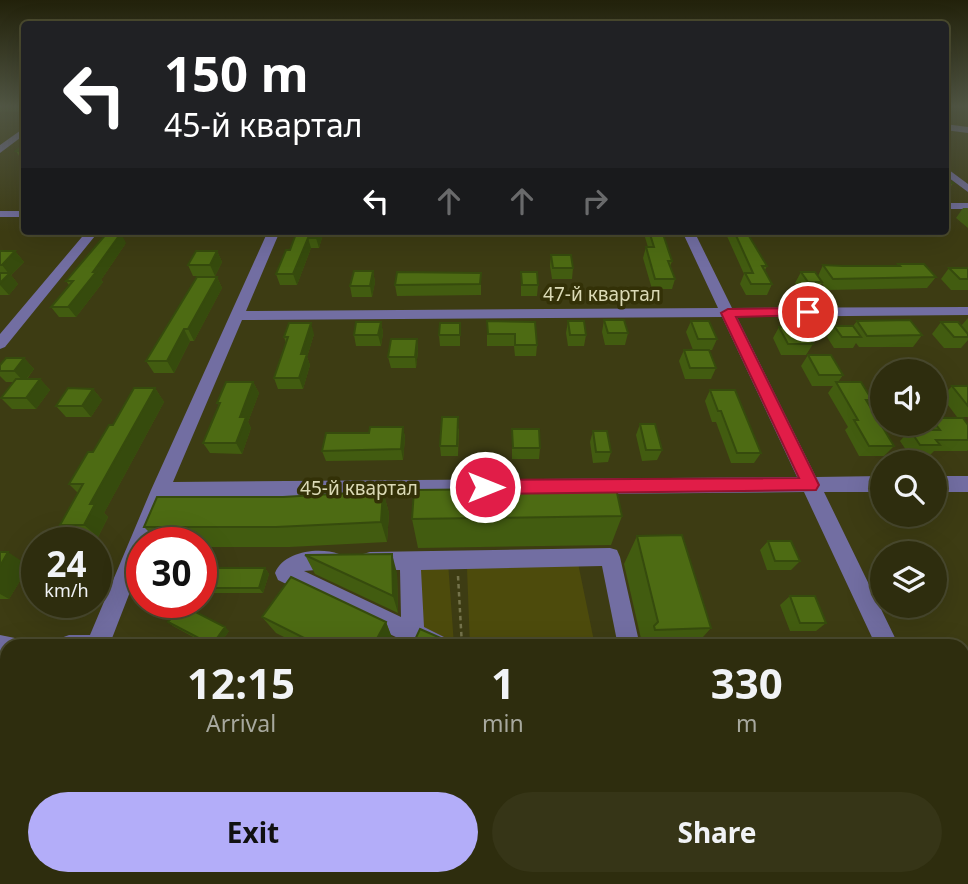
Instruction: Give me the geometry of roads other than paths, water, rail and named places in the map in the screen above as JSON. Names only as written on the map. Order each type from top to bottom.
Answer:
[{"type":"street","points":[[949,173],[968,189]]},
{"type":"street","points":[[949,206],[968,206]]},
{"type":"street","points":[[0,214],[21,214]]},
{"type":"street","points":[[0,344],[90,235]]},
{"type":"street","points":[[100,639],[160,490],[272,235]]},
{"type":"street","points":[[690,235],[885,639]]},
{"type":"street","name":"47-й квартал","points":[[237,316],[968,311]]},
{"type":"street","name":"45-й квартал","points":[[160,490],[870,484]]},
{"type":"street","points":[[947,484],[968,484]]},
{"type":"street","points":[[410,639],[285,573],[300,562],[610,557],[628,639]]},
{"type":"street","points":[[410,560],[412,639]]}]
